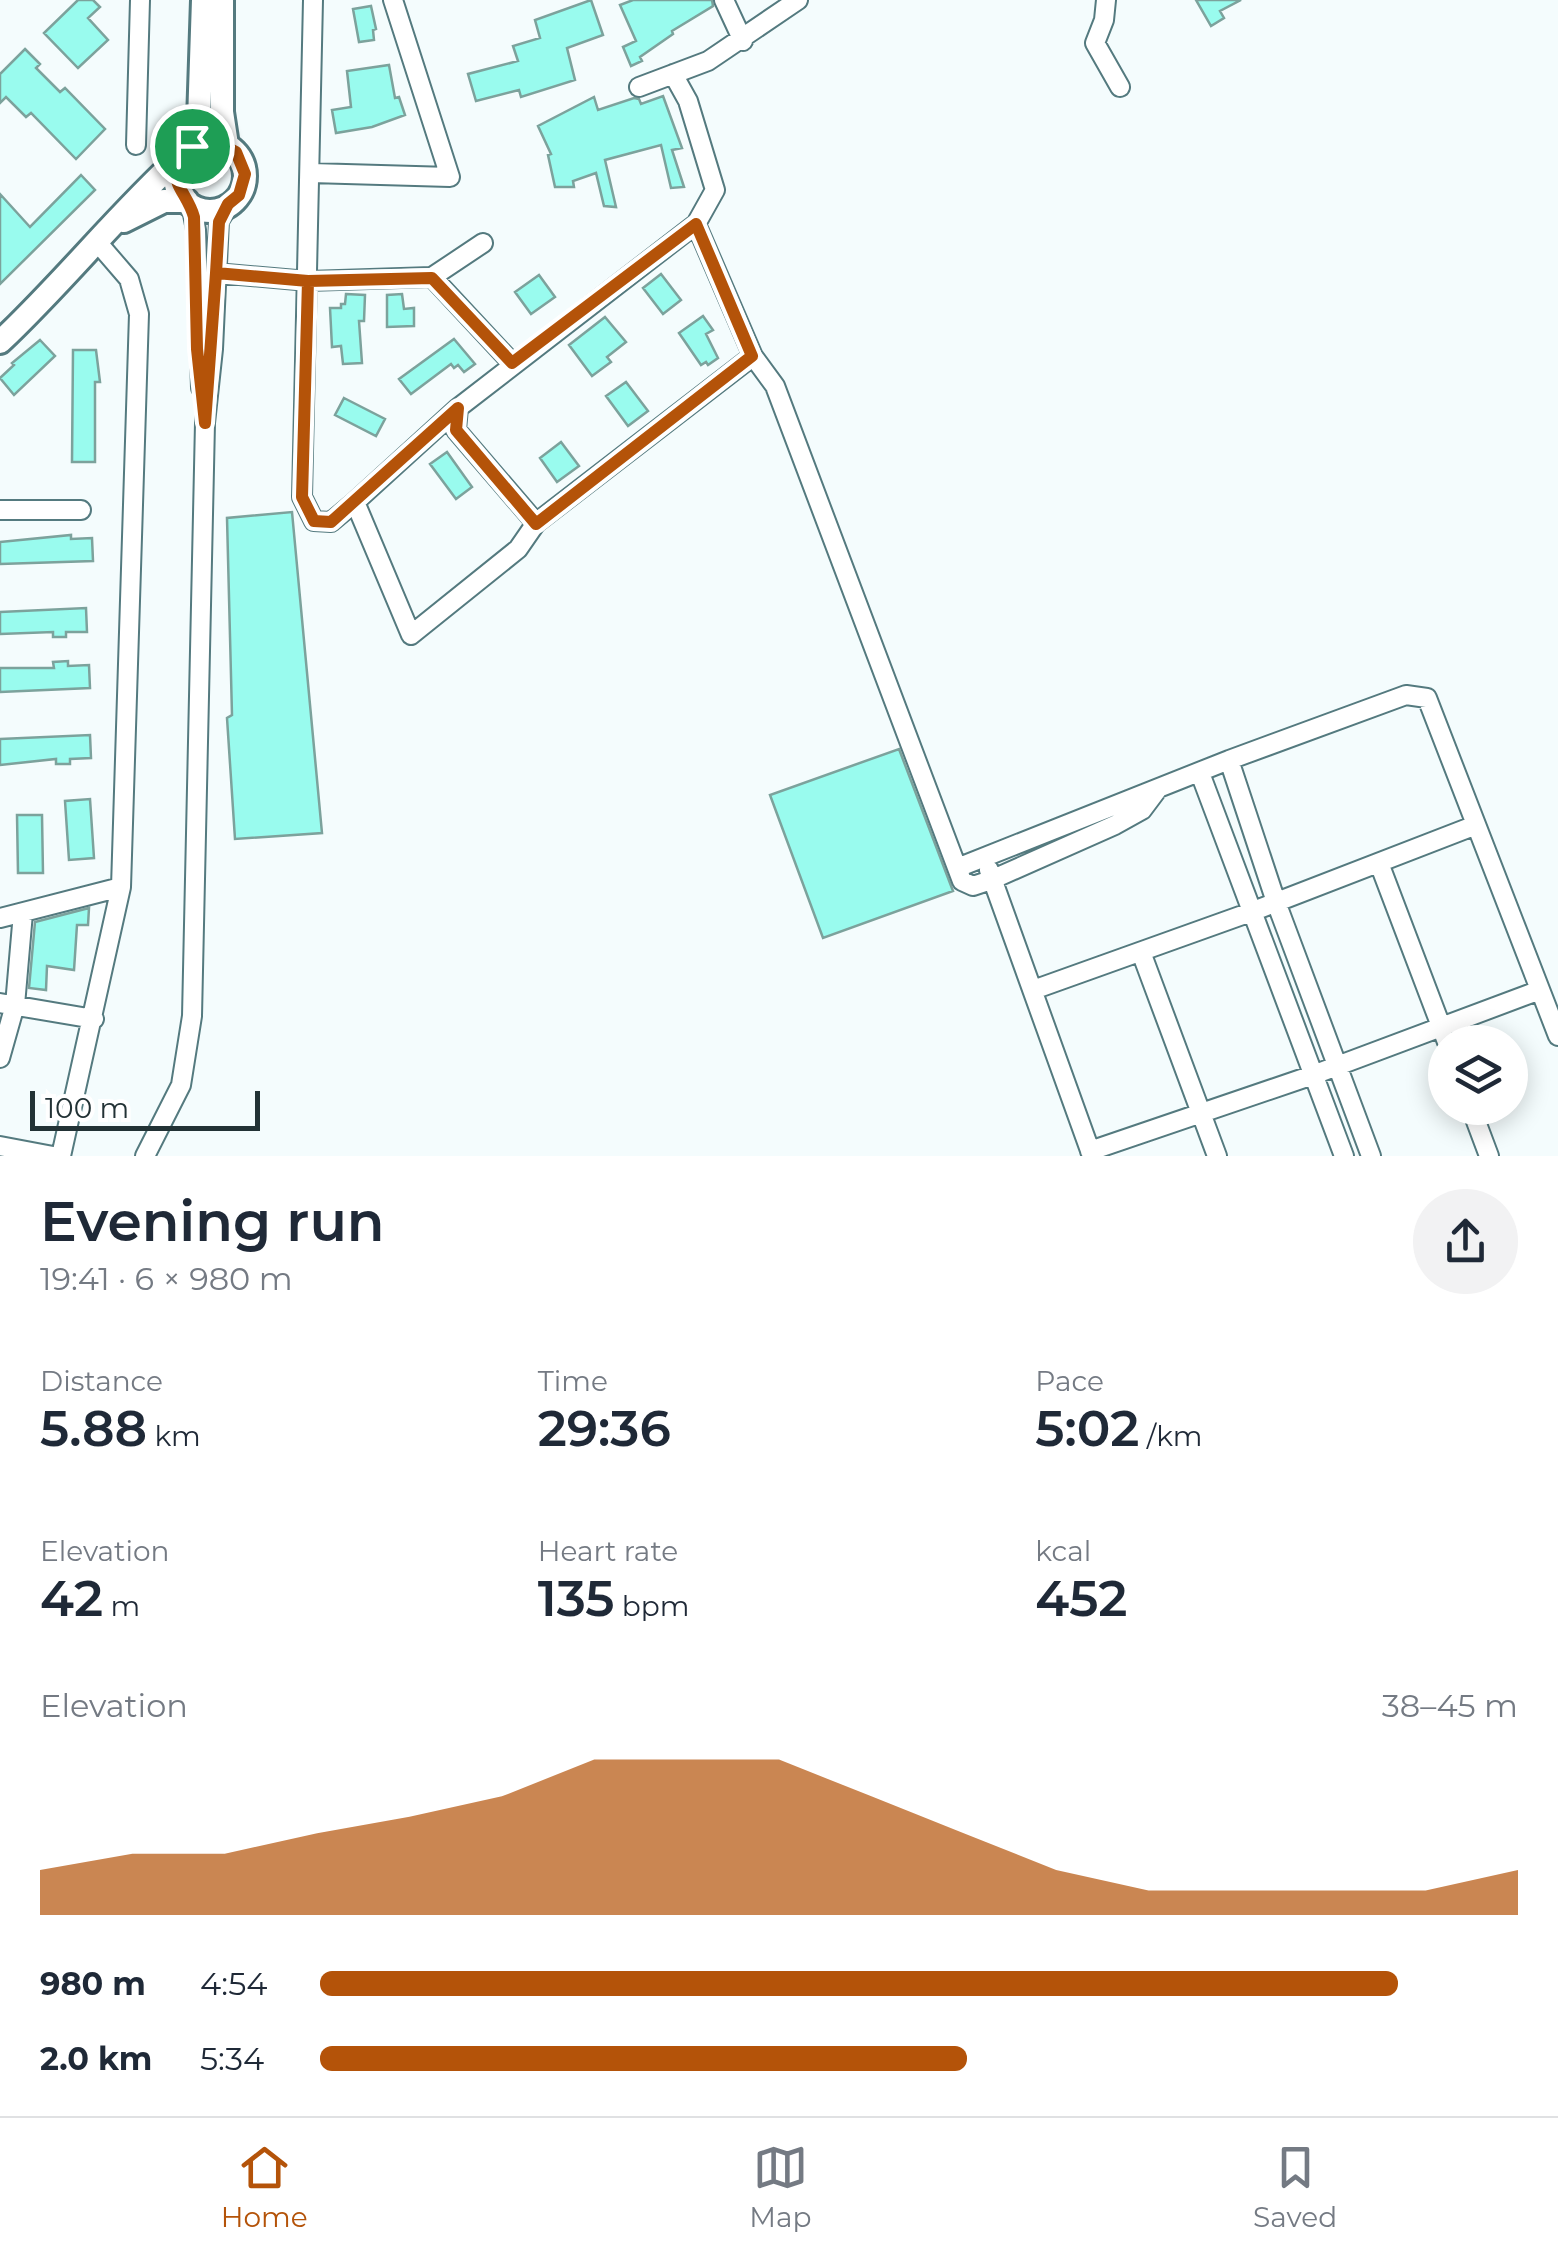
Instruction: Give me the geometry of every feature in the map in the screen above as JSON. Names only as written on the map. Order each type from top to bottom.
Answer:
[{"type":"main road","points":[[189,202],[177,187],[175,176],[199,120],[203,0]]},
{"type":"main road","points":[[105,235],[151,205],[164,201],[189,202],[211,210],[239,195],[245,174],[243,162],[227,145],[222,112],[222,0]]},
{"type":"main road","points":[[0,342],[105,235],[131,201],[187,150],[203,142],[227,145]]},
{"type":"street","points":[[136,145],[140,0]]},
{"type":"street","points":[[314,0],[302,497],[314,521],[331,522],[512,363],[696,224],[714,190],[688,101],[673,74]]},
{"type":"street","points":[[311,173],[450,177],[393,0]]},
{"type":"street","points":[[724,0],[742,41]]},
{"type":"street","points":[[639,87],[708,62],[742,41],[771,8],[798,0]]},
{"type":"street","points":[[1106,0],[1104,20],[1095,43],[1120,86]]},
{"type":"street","points":[[189,202],[196,230],[197,349],[205,423]]},
{"type":"street","points":[[145,1156],[181,1085],[192,1016],[205,423],[219,222],[228,204]]},
{"type":"street","points":[[696,224],[752,356],[775,386],[957,868],[968,885],[991,880],[1115,825],[1142,810],[1158,789]]},
{"type":"street","points":[[0,1146],[57,1156],[94,1019],[121,887],[139,314],[129,279],[105,235]]},
{"type":"street","points":[[216,273],[308,281],[432,278],[483,243]]},
{"type":"street","points":[[432,278],[512,363]]},
{"type":"street","points":[[356,502],[411,635],[518,550],[536,524],[752,356]]},
{"type":"street","points":[[458,408],[456,430],[536,524]]},
{"type":"street","points":[[0,510],[81,510]]},
{"type":"street","points":[[957,868],[1228,760],[1406,695],[1418,695],[1428,698],[1558,1036]]},
{"type":"street","points":[[1228,760],[1276,902],[1371,1156]]},
{"type":"street","points":[[1200,773],[1344,1156]]},
{"type":"street","points":[[1033,990],[1476,825]]},
{"type":"street","points":[[984,858],[1091,1153],[1338,1066],[1428,1040]]},
{"type":"street","points":[[1379,863],[1440,1025]]},
{"type":"street","points":[[0,918],[121,887]]},
{"type":"street","points":[[0,1058],[22,912]]},
{"type":"street","points":[[1140,952],[1217,1156]]},
{"type":"street","points":[[1465,1025],[1540,990]]},
{"type":"street","points":[[7,1004],[94,1019]]},
{"type":"street","points":[[1477,1125],[1489,1156]]},
{"type":"building","points":[[78,0],[93,0],[100,7],[88,18],[108,40],[78,68],[44,33]]},
{"type":"building","points":[[591,0],[603,35],[567,48],[575,80],[521,97],[519,90],[476,101],[468,74],[518,61],[513,46],[540,38],[535,20]]},
{"type":"building","points":[[633,0],[712,0],[713,6],[672,31],[640,57],[642,61],[631,66],[623,47],[636,41],[620,5]]},
{"type":"building","points":[[1196,0],[1241,0],[1220,11],[1224,18],[1211,26]]},
{"type":"building","points":[[371,6],[374,40],[359,42],[353,9]]},
{"type":"building","points":[[25,49],[40,64],[36,68],[60,92],[65,88],[105,129],[76,159],[31,113],[26,117],[6,97],[0,103],[0,74]]},
{"type":"building","points":[[389,65],[395,98],[399,97],[405,115],[372,127],[336,133],[332,110],[351,107],[347,71]]},
{"type":"building","points":[[663,96],[682,148],[672,150],[684,187],[671,188],[661,145],[605,160],[616,207],[604,206],[596,173],[573,181],[574,187],[555,187],[548,155],[551,154],[538,126],[594,97],[598,110],[634,98],[641,104]]},
{"type":"building","points":[[81,175],[95,190],[0,284],[0,194],[30,227]]},
{"type":"building","points":[[661,274],[681,300],[663,314],[643,288]]},
{"type":"building","points":[[539,275],[555,297],[531,314],[515,292]]},
{"type":"building","points":[[346,294],[365,295],[364,321],[359,321],[362,363],[343,364],[341,346],[332,347],[330,308],[341,308]]},
{"type":"building","points":[[402,294],[404,309],[414,308],[414,326],[387,327],[387,295]]},
{"type":"building","points":[[703,316],[713,330],[706,334],[718,358],[708,365],[701,365],[679,333]]},
{"type":"building","points":[[605,317],[626,342],[607,357],[611,362],[592,376],[569,345]]},
{"type":"building","points":[[454,339],[475,364],[464,372],[451,364],[411,394],[399,379]]},
{"type":"building","points":[[40,340],[55,356],[14,395],[0,378]]},
{"type":"building","points":[[73,350],[96,350],[100,382],[95,382],[95,462],[72,462]]},
{"type":"building","points":[[626,382],[648,411],[628,426],[606,396]]},
{"type":"building","points":[[344,398],[385,419],[376,436],[335,415]]},
{"type":"building","points":[[561,442],[579,466],[557,482],[540,458]]},
{"type":"building","points":[[447,452],[472,487],[456,499],[430,464]]},
{"type":"building","points":[[292,512],[322,833],[235,839],[227,718],[232,715],[227,518]]},
{"type":"building","points":[[71,535],[71,539],[92,538],[93,561],[0,564],[0,542]]},
{"type":"building","points":[[86,608],[87,632],[66,632],[66,637],[53,637],[53,632],[0,634],[0,612]]},
{"type":"building","points":[[68,661],[68,666],[89,665],[90,688],[0,692],[0,668],[54,668],[53,662]]},
{"type":"building","points":[[90,735],[91,758],[70,759],[70,764],[56,764],[56,759],[0,765],[0,739]]},
{"type":"building","points":[[899,749],[953,891],[823,938],[770,795]]},
{"type":"building","points":[[90,799],[94,858],[69,860],[65,801]]},
{"type":"building","points":[[17,815],[42,815],[43,873],[18,873]]},
{"type":"building","points":[[89,908],[88,925],[77,925],[74,970],[47,966],[46,990],[29,988],[35,922]]},
{"type":"route","points":[[192,146],[177,164],[175,176],[182,197],[190,204],[196,230],[197,349],[205,423],[216,273],[308,281],[432,278],[512,363],[696,224],[752,356],[536,524],[456,430],[458,408],[331,522],[314,521],[302,497],[308,281],[216,273],[219,222],[244,185],[243,162],[227,145],[215,141],[192,146]]}]
